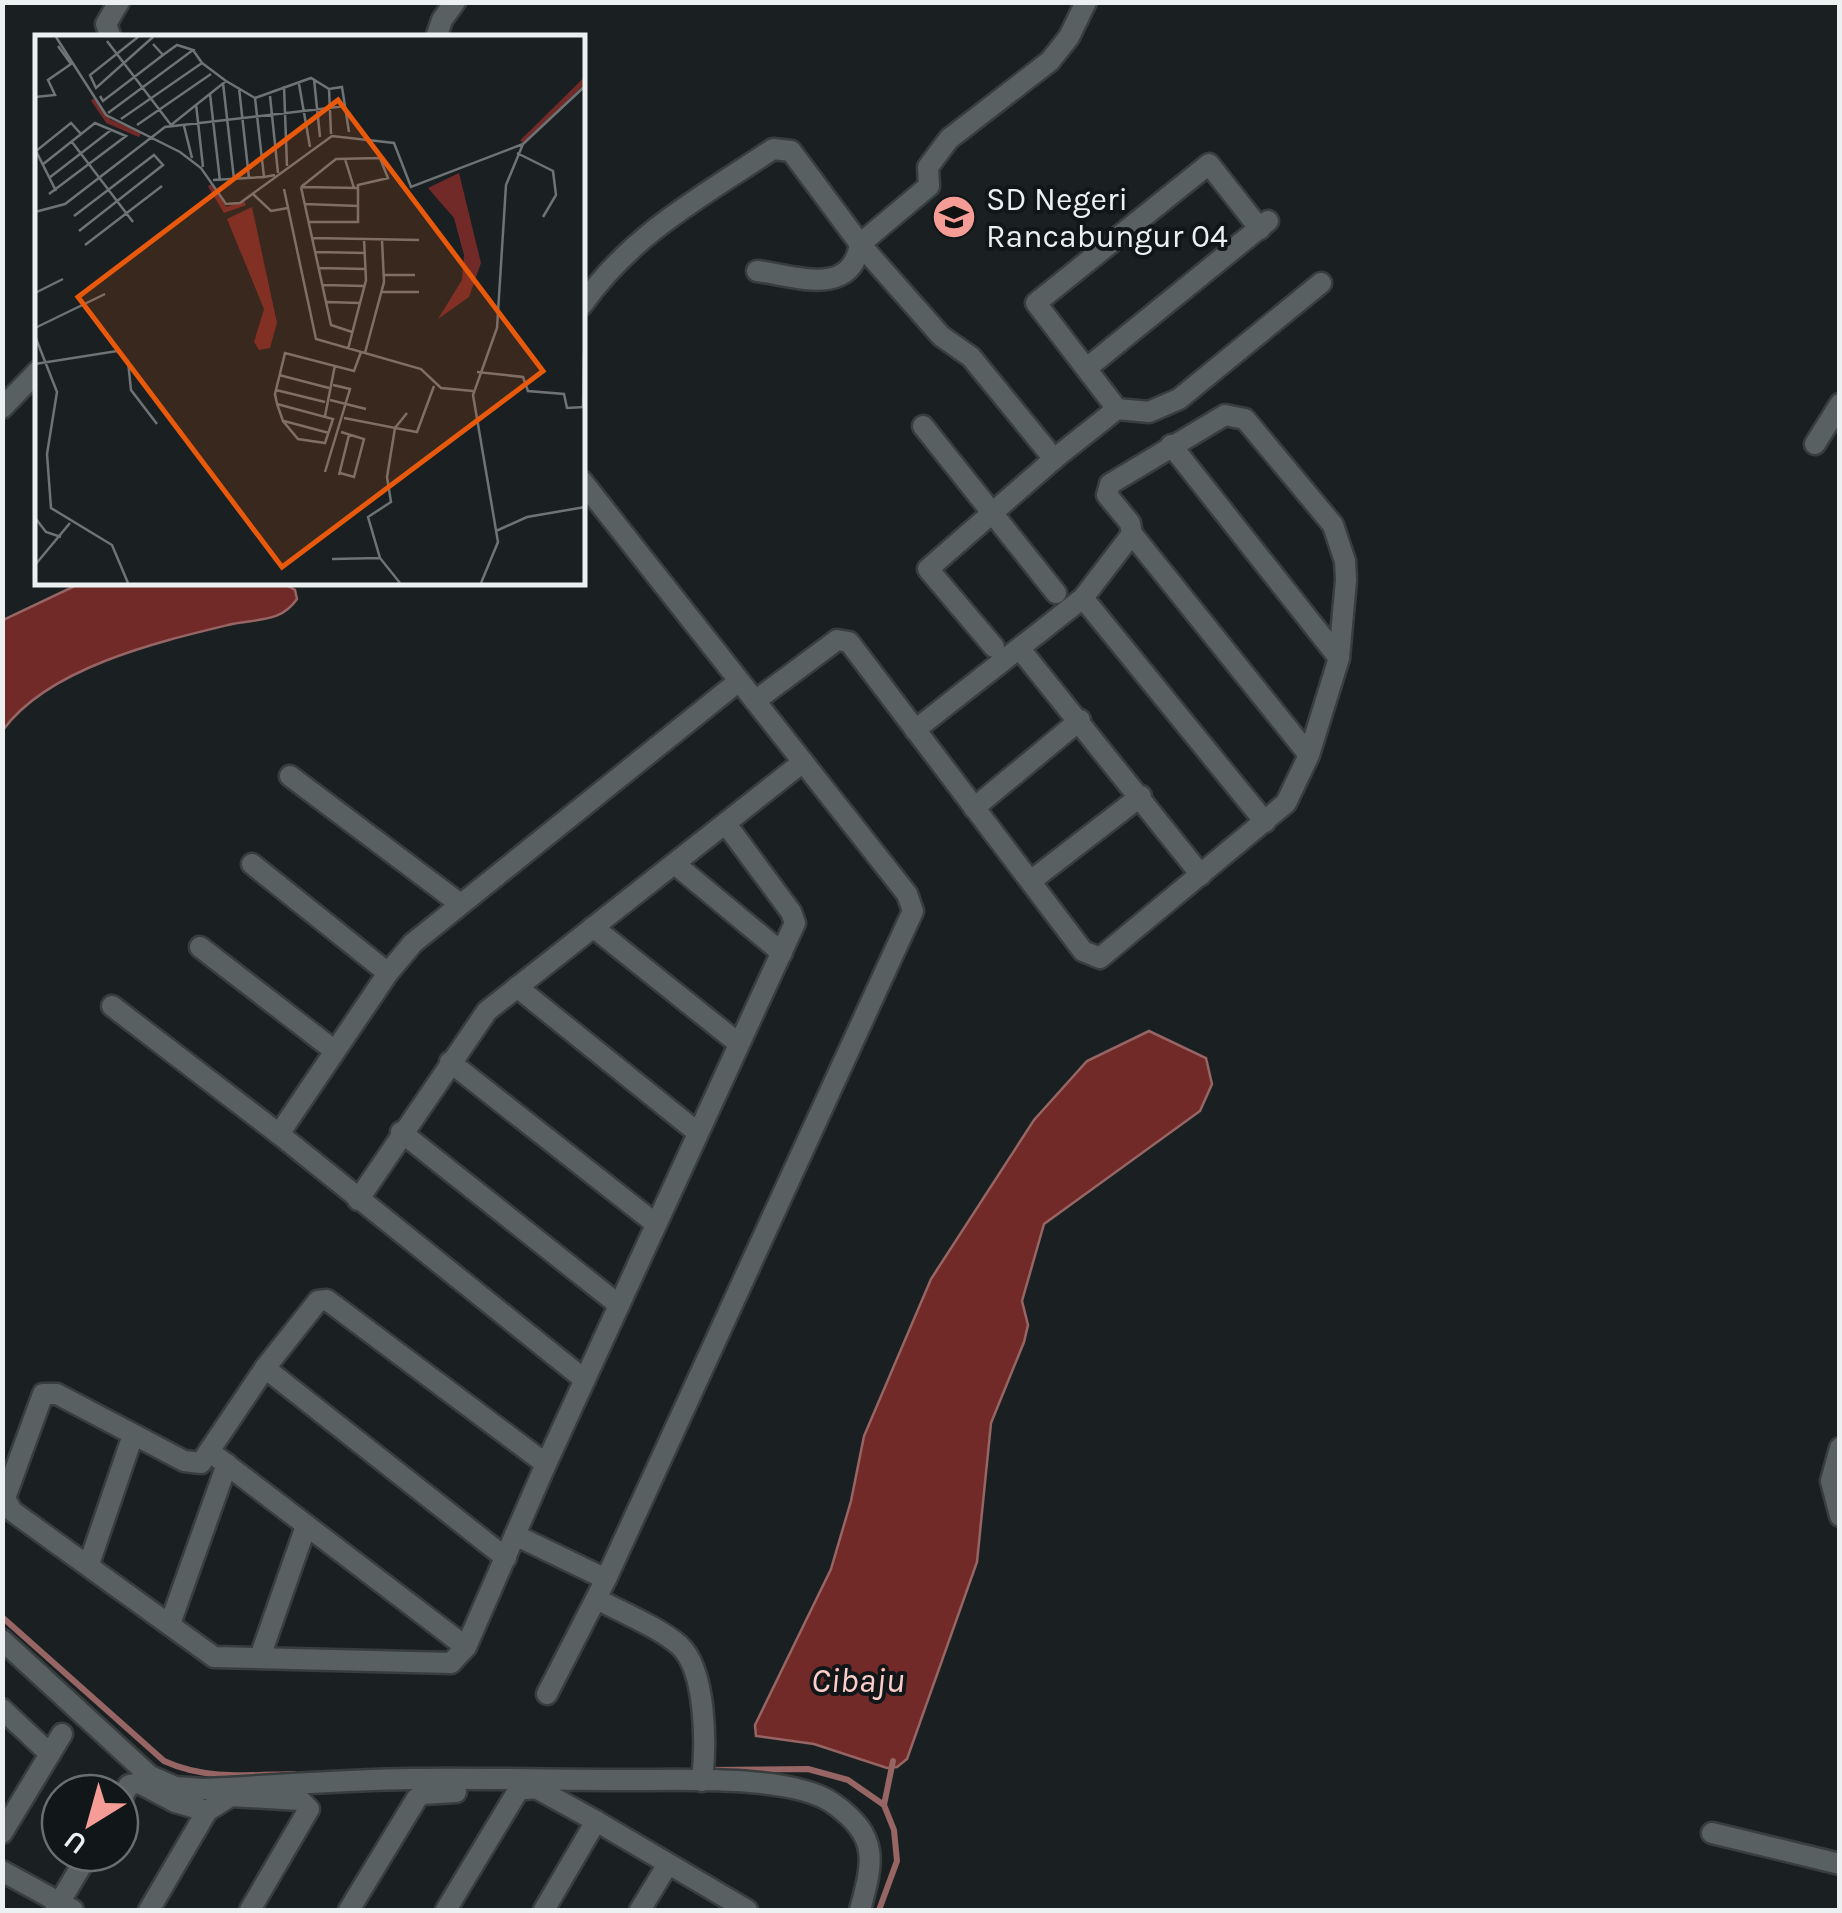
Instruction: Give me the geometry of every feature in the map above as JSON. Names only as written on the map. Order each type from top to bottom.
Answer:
[{"type":"street","points":[[110,35],[106,24],[118,2]]},
{"type":"street","points":[[437,35],[442,20],[456,2]]},
{"type":"street","points":[[757,271],[824,280],[840,277],[857,261],[860,244],[929,186],[928,167],[950,139],[1050,61],[1069,37],[1086,2]]},
{"type":"street","points":[[585,300],[608,269],[655,227],[772,149],[791,150],[860,244],[941,336],[971,357],[1054,458]]},
{"type":"street","points":[[1087,368],[1265,224],[1209,164],[1036,302],[1116,408]]},
{"type":"street","points":[[994,647],[928,569],[1116,408],[1149,412],[1179,398],[1322,283]]},
{"type":"street","points":[[2,408],[35,374]]},
{"type":"street","points":[[1815,444],[1840,404]]},
{"type":"street","points":[[755,701],[837,640],[849,642],[1083,951],[1100,958],[1286,803],[1309,755],[1339,658],[1346,580],[1345,561],[1333,525],[1245,419],[1225,415],[1110,484],[1107,495],[1130,523],[1132,534],[1309,755]]},
{"type":"street","points":[[923,426],[1056,593]]},
{"type":"street","points":[[1171,445],[1339,658]]},
{"type":"street","points":[[546,1694],[606,1579],[913,910],[907,894],[585,485]]},
{"type":"street","points":[[915,730],[1083,598],[1132,534]]},
{"type":"street","points":[[1083,598],[1265,822]]},
{"type":"street","points":[[1020,648],[1201,875]]},
{"type":"street","points":[[279,1134],[413,942],[738,682]]},
{"type":"street","points":[[974,808],[1080,720]]},
{"type":"street","points":[[358,1200],[487,1010],[803,762]]},
{"type":"street","points":[[290,776],[459,902]]},
{"type":"street","points":[[1032,880],[1141,796]]},
{"type":"street","points":[[546,1464],[327,1300],[318,1302],[265,1368],[201,1464],[184,1461],[57,1394],[44,1394],[5,1498],[12,1510],[214,1657],[451,1663],[466,1647],[697,1132],[795,924],[792,912],[726,824]]},
{"type":"street","points":[[252,864],[388,973]]},
{"type":"street","points":[[674,864],[782,953]]},
{"type":"street","points":[[593,927],[738,1043]]},
{"type":"street","points":[[200,947],[334,1051]]},
{"type":"street","points":[[517,986],[697,1132]]},
{"type":"street","points":[[112,1006],[279,1134],[585,1380]]},
{"type":"street","points":[[450,1062],[656,1224]]},
{"type":"street","points":[[401,1132],[619,1305]]},
{"type":"street","points":[[265,1368],[506,1558]]},
{"type":"street","points":[[89,1564],[133,1435]]},
{"type":"street","points":[[1840,1448],[1835,1454],[1832,1481],[1840,1516]]},
{"type":"street","points":[[209,1451],[466,1647]]},
{"type":"street","points":[[170,1624],[227,1464]]},
{"type":"street","points":[[260,1657],[306,1526]]},
{"type":"street","points":[[515,1535],[606,1579]]},
{"type":"street","points":[[596,1599],[681,1646],[692,1666],[702,1705],[706,1742],[702,1781]]},
{"type":"street","points":[[2,1640],[150,1776],[175,1787],[204,1790],[408,1779],[702,1781],[793,1786],[815,1792],[836,1804],[869,1842],[870,1869],[860,1910]]},
{"type":"street","points":[[2,1709],[50,1754]]},
{"type":"street","points":[[2,1833],[62,1734]]},
{"type":"street","points":[[140,1784],[175,1802],[208,1811]]},
{"type":"street","points":[[349,1910],[422,1794],[536,1788],[741,1909]]},
{"type":"street","points":[[446,1910],[519,1789]]},
{"type":"street","points":[[149,1910],[208,1811],[231,1796],[300,1800],[309,1809],[250,1910]]},
{"type":"street","points":[[544,1910],[596,1821]]},
{"type":"street","points":[[1712,1832],[1840,1864]]},
{"type":"street","points":[[640,1910],[668,1864]]},
{"type":"street","points":[[2,1870],[62,1908],[79,1873]]},
{"type":"water","points":[[77,585],[286,585],[295,590],[297,599],[283,613],[266,619],[137,649],[75,674],[23,708],[3,730],[3,620]]},
{"type":"water","name":"Cibaju","points":[[1149,1031],[1206,1058],[1212,1084],[1200,1111],[1044,1224],[1022,1301],[1028,1325],[1024,1342],[991,1423],[977,1562],[907,1759],[897,1767],[887,1768],[814,1744],[756,1736],[755,1725],[831,1569],[851,1501],[864,1436],[931,1279],[1034,1120],[1087,1061]]},
{"type":"waterway","points":[[2,1617],[164,1761],[211,1774],[294,1774]]},
{"type":"waterway","points":[[884,1805],[893,1761]]},
{"type":"waterway","points":[[706,1770],[808,1769],[848,1780],[884,1805],[894,1830],[897,1861],[879,1910]]},
{"type":"place","name":"SD Negeri Rancabungur 04","points":[[954,217]]}]
